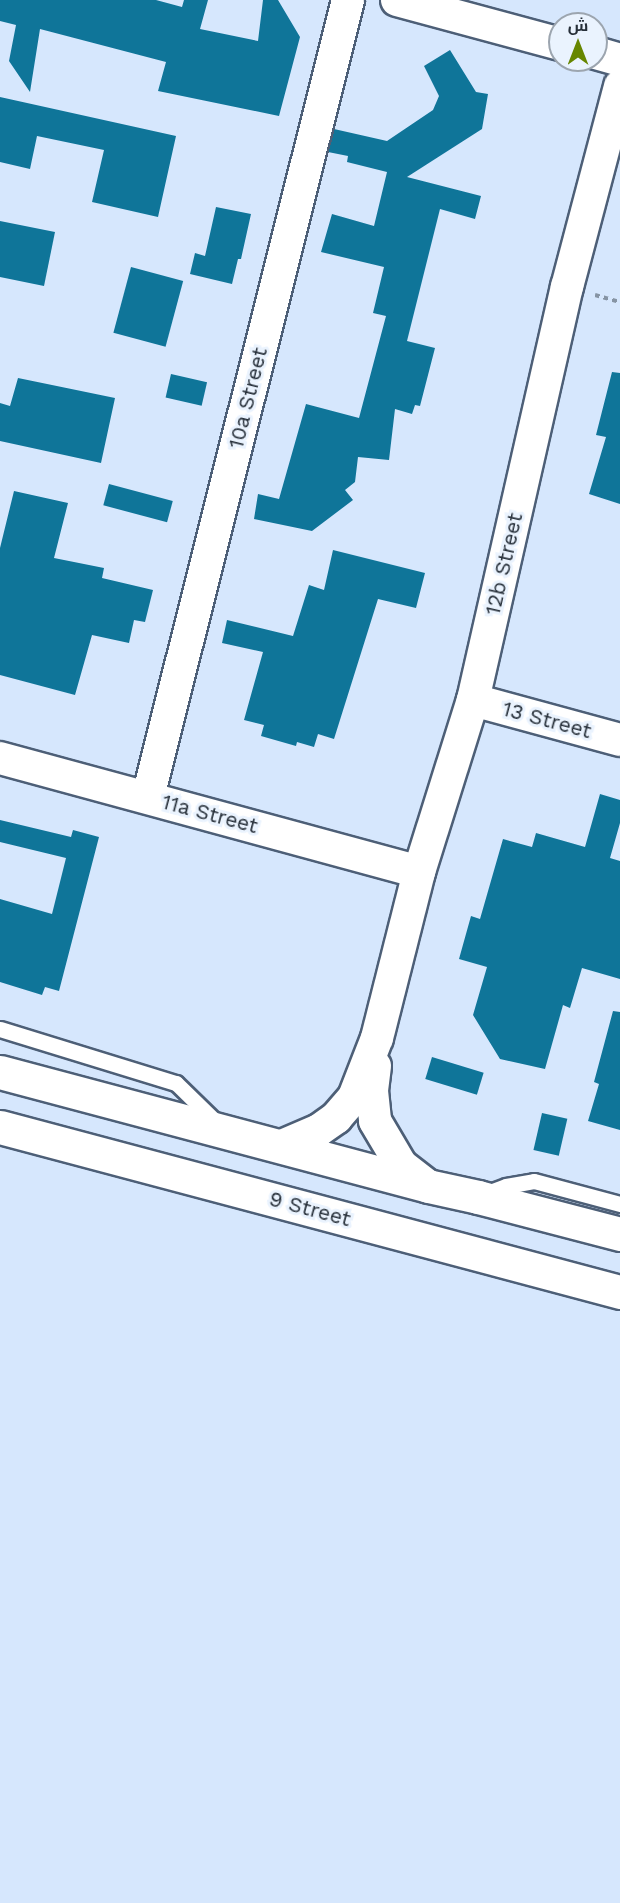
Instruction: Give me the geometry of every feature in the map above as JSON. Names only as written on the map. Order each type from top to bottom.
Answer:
[{"type":"street","name":"10a Street","points":[[148,797],[348,0]]},
{"type":"street","points":[[397,0],[548,41]]},
{"type":"street","name":"12b Street","points":[[282,1146],[319,1130],[336,1118],[354,1097],[377,1038],[419,872],[473,700],[567,287],[620,86]]},
{"type":"street","name":"13 Street","points":[[473,700],[620,740]]},
{"type":"street","name":"11a Street","points":[[0,758],[419,872]]},
{"type":"street","name":"12b Street","points":[[377,1038],[372,1090],[375,1121],[401,1165],[428,1186]]},
{"type":"street","points":[[0,1072],[428,1186],[620,1234]]},
{"type":"street","name":"9 Street","points":[[0,1127],[620,1292]]},
{"type":"lane","points":[[0,1029],[176,1083],[225,1132]]},
{"type":"lane","points":[[478,1197],[506,1186],[534,1182],[620,1204]]},
{"type":"building","points":[[0,0],[156,0],[182,7],[184,0],[208,0],[200,29],[258,41],[263,0],[278,0],[300,37],[279,116],[158,91],[166,62],[40,29],[30,92],[9,61],[16,25],[0,21]]},
{"type":"building","points":[[450,50],[476,92],[488,94],[482,129],[407,177],[481,196],[475,219],[440,209],[407,341],[435,348],[420,406],[415,405],[412,414],[395,409],[389,460],[358,457],[355,482],[345,490],[353,500],[312,531],[254,519],[258,494],[279,499],[306,404],[359,418],[386,316],[373,313],[384,267],[321,252],[332,214],[374,226],[387,172],[347,162],[348,156],[328,152],[334,129],[387,141],[433,110],[439,96],[424,66]]},
{"type":"building","points":[[0,97],[176,136],[158,217],[92,202],[104,150],[37,136],[30,169],[0,162]]},
{"type":"building","points":[[216,207],[251,214],[241,259],[238,259],[232,284],[190,274],[195,253],[205,256]]},
{"type":"building","points":[[0,221],[55,232],[44,286],[0,277]]},
{"type":"building","points":[[131,267],[183,281],[166,347],[113,333]]},
{"type":"building","points":[[612,372],[620,373],[620,504],[589,494],[606,437],[596,435]]},
{"type":"building","points":[[171,374],[207,382],[202,406],[166,397]]},
{"type":"building","points":[[18,378],[115,398],[101,463],[0,441],[0,403],[10,406]]},
{"type":"building","points":[[109,484],[173,501],[167,522],[103,505]]},
{"type":"building","points":[[14,491],[68,503],[54,558],[104,568],[102,578],[153,590],[145,622],[134,620],[129,643],[92,635],[75,695],[0,675],[0,548]]},
{"type":"building","points":[[333,550],[425,573],[416,608],[378,599],[334,739],[318,734],[314,747],[297,742],[296,746],[261,736],[264,725],[244,720],[263,652],[222,643],[227,620],[293,636],[309,585],[324,590]]},
{"type":"building","points":[[600,794],[620,800],[620,823],[610,858],[620,861],[620,979],[582,968],[570,1008],[563,1005],[545,1069],[500,1059],[473,1015],[487,967],[459,959],[471,916],[480,919],[503,839],[532,847],[536,833],[585,847]]},
{"type":"building","points":[[0,820],[71,837],[73,830],[99,837],[59,991],[45,987],[42,995],[0,982],[0,899],[52,914],[66,858],[0,842]]},
{"type":"building","points":[[613,1011],[620,1012],[620,1130],[588,1121],[599,1084],[594,1082]]},
{"type":"building","points":[[432,1057],[484,1073],[477,1095],[425,1079]]},
{"type":"building","points":[[542,1113],[567,1119],[559,1156],[533,1150]]}]
